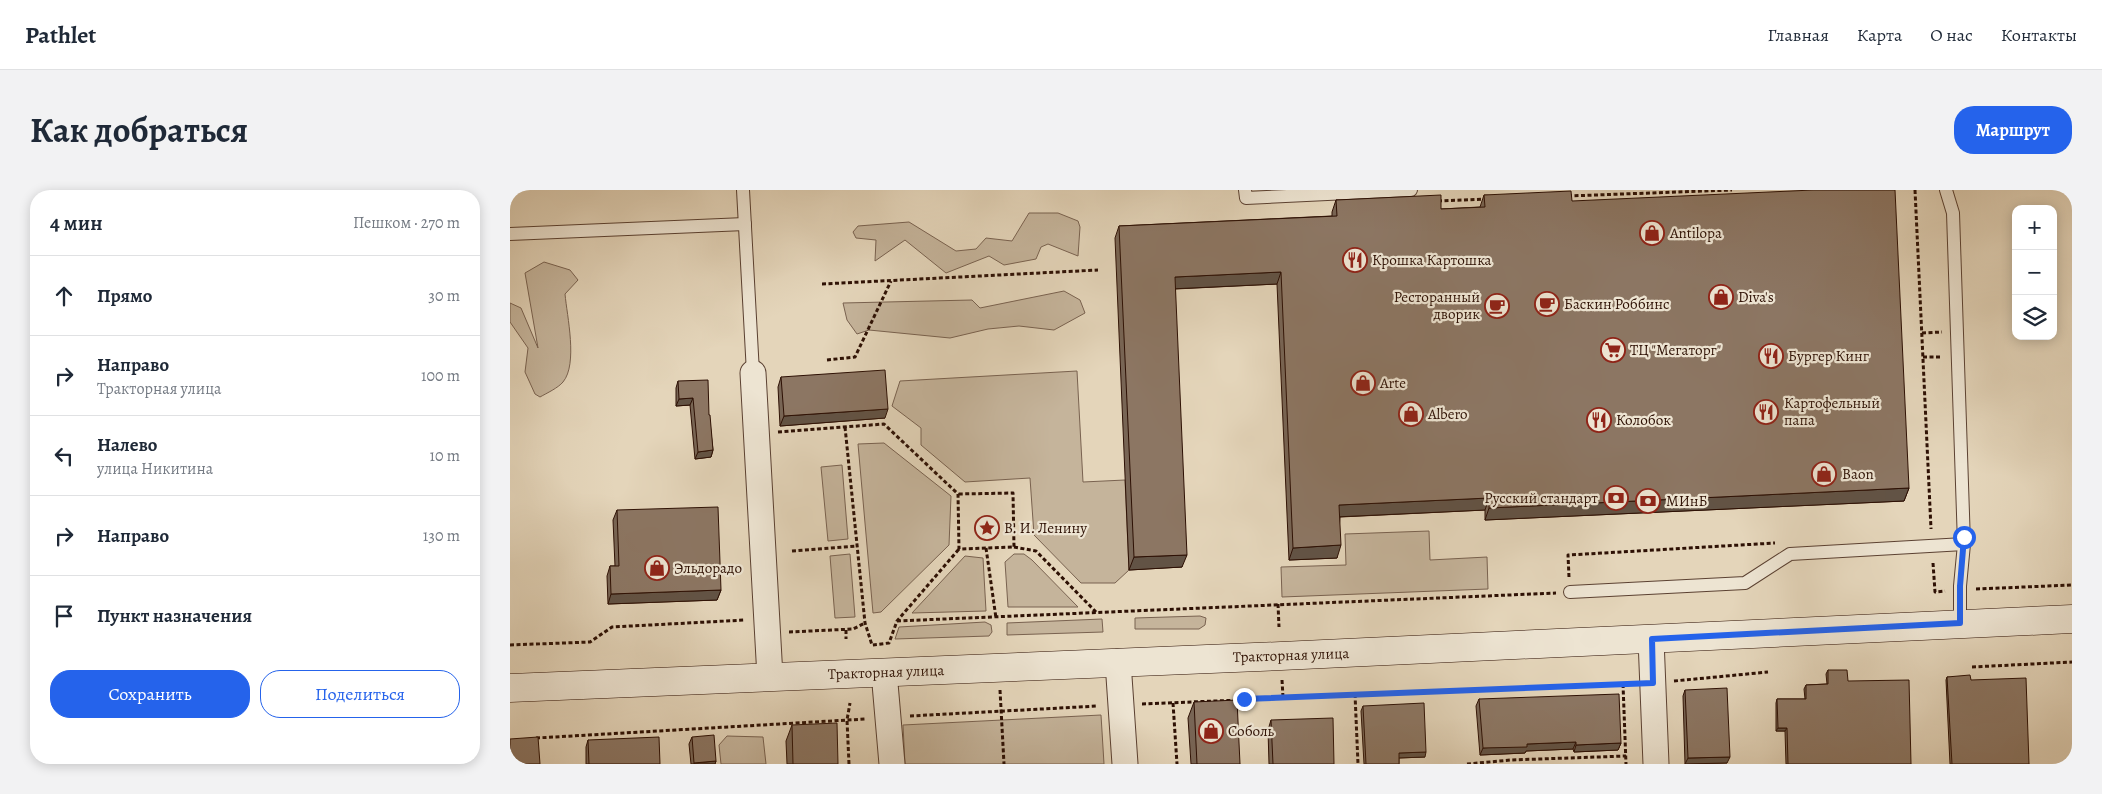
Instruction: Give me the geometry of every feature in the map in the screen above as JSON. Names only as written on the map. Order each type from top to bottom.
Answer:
[{"type":"main road","name":"Тракторная улица","points":[[510,688],[1652,639],[2072,618]]},
{"type":"street","points":[[753,373],[770,677]]},
{"type":"street","points":[[1652,639],[1656,764]]},
{"type":"street","points":[[1118,662],[1125,764]]},
{"type":"street","points":[[884,672],[892,764]]},
{"type":"lane","points":[[743,190],[753,373]]},
{"type":"lane","points":[[1245,190],[1246,198],[1411,190]]},
{"type":"lane","points":[[1946,190],[1953,213],[1964,544],[1960,590],[1960,623]]},
{"type":"lane","points":[[510,234],[745,224]]},
{"type":"lane","points":[[1570,592],[1745,583],[1790,554],[1932,540],[1964,544]]},
{"type":"path","points":[[1563,196],[1732,190]]},
{"type":"path","points":[[1916,190],[1935,592],[2072,585]]},
{"type":"path","points":[[1434,201],[1494,199]]},
{"type":"path","points":[[822,284],[1098,270]]},
{"type":"path","points":[[827,360],[855,358],[891,281]]},
{"type":"path","points":[[1922,333],[1942,332]]},
{"type":"path","points":[[756,434],[884,424],[958,494],[1013,493],[1014,547]]},
{"type":"path","points":[[845,427],[865,623],[872,645],[889,644],[897,621],[959,549],[958,494]]},
{"type":"path","points":[[897,621],[1570,592],[1568,555],[1784,543]]},
{"type":"path","points":[[792,551],[857,546]]},
{"type":"path","points":[[959,549],[1014,547],[1036,551],[1096,613]]},
{"type":"path","points":[[986,548],[996,618]]},
{"type":"path","points":[[1278,604],[1279,627]]},
{"type":"path","points":[[510,645],[590,642],[612,627],[750,620],[768,633],[846,630],[865,623]]},
{"type":"path","points":[[846,630],[846,639]]},
{"type":"path","points":[[1972,667],[2072,662]]},
{"type":"path","points":[[1244,699],[1653,683],[1768,672]]},
{"type":"path","points":[[1282,677],[1283,697]]},
{"type":"path","points":[[1623,684],[1626,764]]},
{"type":"path","points":[[1355,694],[1358,764]]},
{"type":"path","points":[[1001,700],[1004,764]]},
{"type":"path","points":[[849,764],[847,720],[850,703]]},
{"type":"path","points":[[1173,703],[1177,764]]},
{"type":"path","points":[[1467,764],[1626,756]]},
{"type":"shaded area","points":[[1029,213],[1058,213],[1078,221],[1080,227],[1078,256],[1048,244],[1041,247],[1036,259],[1004,265],[989,256],[946,273],[905,240],[875,261],[876,240],[856,238],[853,232],[858,226],[909,222],[956,251],[976,249],[986,238],[1012,241]]},
{"type":"shaded area","points":[[544,262],[570,270],[578,280],[565,294],[571,352],[567,374],[561,384],[540,397],[535,394],[525,372],[528,348],[510,322],[510,303],[521,308],[538,348],[525,273]]},
{"type":"shaded area","points":[[1064,291],[1080,300],[1085,313],[1054,330],[1019,326],[988,329],[950,338],[869,330],[857,334],[847,320],[843,303],[972,300],[980,308]]},
{"type":"shaded area","points":[[1077,371],[1083,482],[1125,480],[1129,570],[1115,583],[1081,583],[1034,535],[1030,478],[965,482],[921,445],[921,428],[892,406],[900,381]]},
{"type":"shaded area","points":[[884,443],[951,496],[949,545],[881,612],[873,613],[858,444]]},
{"type":"shaded area","points":[[842,465],[848,539],[828,541],[821,467]]},
{"type":"shaded area","points":[[1429,531],[1430,560],[1487,557],[1488,589],[1282,597],[1281,567],[1346,565],[1345,534]]},
{"type":"shaded area","points":[[850,554],[855,617],[835,618],[830,556]]},
{"type":"shaded area","points":[[1014,554],[1024,554],[1032,560],[1078,607],[1008,607],[1005,562]]},
{"type":"shaded area","points":[[965,556],[983,558],[986,611],[912,613]]},
{"type":"shaded area","points":[[1200,616],[1206,618],[1205,625],[1199,629],[1135,629],[1135,618]]},
{"type":"shaded area","points":[[1102,619],[1103,632],[1007,635],[1007,623]]},
{"type":"shaded area","points":[[985,622],[991,625],[992,632],[989,636],[895,639],[899,627]]},
{"type":"shaded area","points":[[1101,715],[1104,764],[905,764],[903,725]]},
{"type":"shaded area","points":[[727,736],[763,737],[766,764],[721,764],[719,745]]},
{"type":"building","name":"ТЦ \"Мегаторг\"","points":[[1813,190],[1895,190],[1909,488],[1489,508],[1489,498],[1339,505],[1341,545],[1293,548],[1281,272],[1175,277],[1187,555],[1134,557],[1119,226],[1337,216],[1336,200],[1441,195],[1441,209],[1485,207],[1484,195],[1571,191],[1572,201]]},
{"type":"building","points":[[885,370],[888,409],[784,416],[781,377]]},
{"type":"building","points":[[708,380],[713,450],[698,452],[693,398],[679,399],[678,381]]},
{"type":"building","points":[[718,507],[721,590],[611,594],[610,566],[619,566],[617,510]]},
{"type":"building","points":[[1828,670],[1847,670],[1848,681],[1909,680],[1911,764],[1788,764],[1787,728],[1778,728],[1777,699],[1806,699],[1806,685],[1828,684]]},
{"type":"building","points":[[1970,675],[1971,680],[2026,678],[2029,764],[1952,764],[1947,677]]},
{"type":"building","points":[[1727,688],[1730,757],[1688,758],[1685,690]]},
{"type":"building","points":[[1619,694],[1621,743],[1576,745],[1576,742],[1527,744],[1527,747],[1483,748],[1479,699]]},
{"type":"building","points":[[1237,700],[1240,764],[1197,764],[1194,702]]},
{"type":"building","points":[[1424,703],[1426,752],[1399,753],[1399,764],[1366,764],[1363,706]]},
{"type":"building","points":[[1333,718],[1334,764],[1273,764],[1271,720]]},
{"type":"building","points":[[837,723],[838,764],[793,764],[792,725]]},
{"type":"building","points":[[714,735],[716,761],[694,763],[692,737]]},
{"type":"building","points":[[538,737],[540,764],[510,764],[510,739]]},
{"type":"building","points":[[659,737],[660,764],[589,764],[588,740]]},
{"type":"place","name":"Antilopa","points":[[1652,233]]},
{"type":"place","name":"Крошка Картошка","points":[[1355,260]]},
{"type":"place","name":"Diva's","points":[[1721,297]]},
{"type":"place","name":"Баскин Роббинс","points":[[1547,304]]},
{"type":"place","name":"Ресторанный дворик","points":[[1497,306]]},
{"type":"place","name":"ТЦ \"Мегаторг\"","points":[[1613,350]]},
{"type":"place","name":"Бургер Кинг","points":[[1771,356]]},
{"type":"place","name":"Arte","points":[[1363,383]]},
{"type":"place","name":"Картофельный папа","points":[[1766,412]]},
{"type":"place","name":"Albero","points":[[1411,414]]},
{"type":"place","name":"Колобок","points":[[1599,420]]},
{"type":"place","name":"Baon","points":[[1824,474]]},
{"type":"place","name":"Русский стандарт","points":[[1616,498]]},
{"type":"place","name":"МИнБ","points":[[1648,501]]},
{"type":"place","name":"В. И. Ленину","points":[[987,528]]},
{"type":"place","name":"Эльдорадо","points":[[657,568]]},
{"type":"place","name":"Соболь","points":[[1211,731]]},
{"type":"route","points":[[1244,699],[1653,683],[1652,639],[1960,623],[1960,586],[1964,537]]}]
